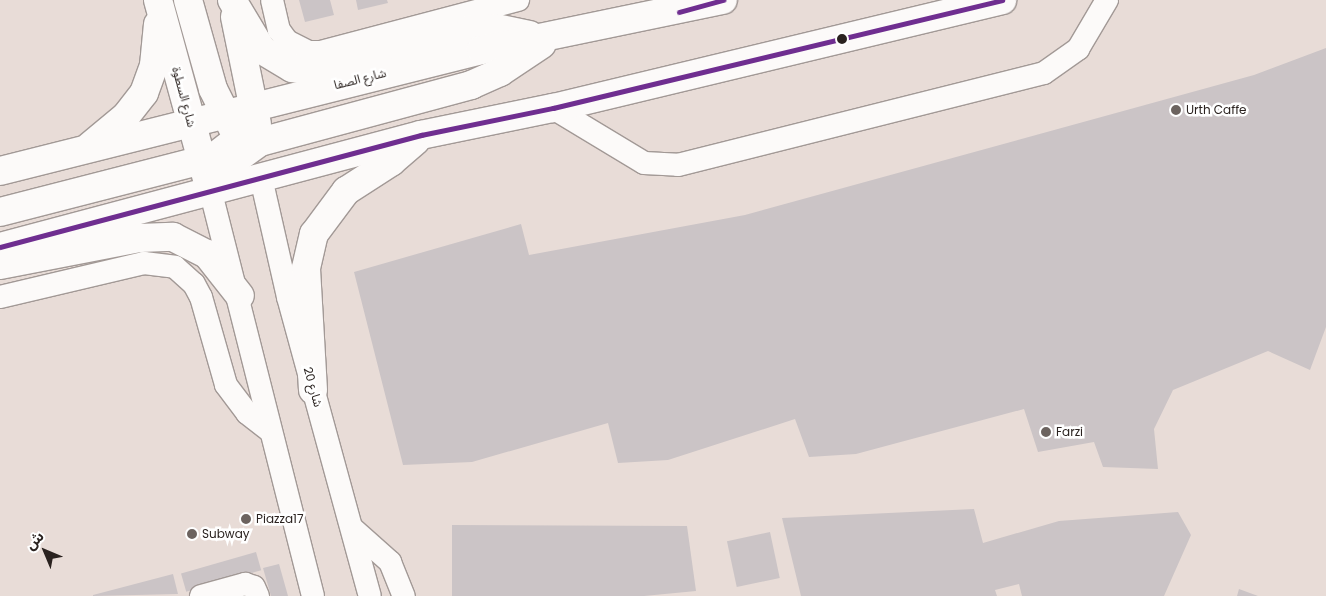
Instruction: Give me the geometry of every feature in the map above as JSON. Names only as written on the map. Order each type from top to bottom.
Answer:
[{"type":"main road","name":"شارع السطوة","points":[[157,0],[211,193]]},
{"type":"main road","points":[[85,150],[126,116],[144,93],[154,66],[157,0]]},
{"type":"main road","points":[[188,0],[209,76],[224,114],[248,144],[261,178]]},
{"type":"main road","points":[[232,0],[262,50],[292,68],[308,70],[469,30],[496,28],[550,39]]},
{"type":"main road","points":[[211,193],[224,168],[248,144],[252,106],[232,0]]},
{"type":"main road","name":"شارع الصفا","points":[[0,171],[191,124],[252,106],[481,50],[550,39],[684,6],[723,0]]},
{"type":"main road","points":[[0,246],[211,193],[421,135],[553,108],[1002,0]]},
{"type":"main road","points":[[0,212],[202,161],[248,144],[293,134],[486,79],[550,39]]},
{"type":"main road","points":[[209,76],[217,84],[229,86],[240,81],[245,70]]},
{"type":"main road","points":[[159,132],[168,133],[180,146],[176,164],[168,169]]},
{"type":"main road","points":[[293,134],[285,149],[287,158],[301,168]]},
{"type":"main road","points":[[313,390],[306,268],[314,234],[346,191],[391,162],[421,135]]},
{"type":"main road","points":[[0,265],[139,238],[173,237],[207,254],[240,296]]},
{"type":"street","points":[[272,0],[279,30],[287,41],[309,52],[322,52],[518,0]]},
{"type":"street","points":[[553,108],[644,163],[678,165],[1044,73],[1078,49],[1107,0]]},
{"type":"street","name":"شارع 20","points":[[261,178],[313,390],[370,596]]},
{"type":"street","points":[[211,193],[240,296],[270,430],[313,596]]},
{"type":"street","points":[[0,297],[144,263],[175,267],[194,284],[201,297],[226,385],[247,413],[270,430]]},
{"type":"street","points":[[353,529],[390,562],[404,596]]},
{"type":"street","points":[[201,596],[245,584],[254,587],[258,596]]},
{"type":"building","points":[[299,0],[330,0],[334,15],[305,22]]},
{"type":"building","points":[[356,0],[387,0],[388,3],[358,10]]},
{"type":"building","points":[[1326,48],[1326,327],[1310,370],[1268,351],[1173,390],[1154,429],[1158,469],[1103,467],[1094,442],[1038,452],[1024,409],[856,454],[809,457],[795,419],[668,460],[618,463],[608,423],[472,462],[403,465],[354,272],[521,224],[529,255],[745,215],[1254,75]]},
{"type":"building","points":[[974,509],[983,543],[1059,521],[1178,512],[1191,535],[1164,596],[1022,596],[1019,584],[995,590],[997,596],[801,596],[782,518]]},
{"type":"building","points":[[452,525],[687,526],[696,591],[644,596],[452,596]]},
{"type":"building","points":[[770,532],[780,578],[737,587],[727,541]]},
{"type":"building","points":[[256,552],[261,570],[186,592],[181,573]]},
{"type":"building","points":[[279,564],[288,596],[271,596],[263,568]]},
{"type":"building","points":[[173,574],[178,594],[93,596],[93,595]]},
{"type":"building","points":[[1239,589],[1258,596],[1237,596]]},
{"type":"transit line","points":[[679,12],[723,0]]},
{"type":"transit line","points":[[0,247],[421,135],[553,108],[1002,0]]},
{"type":"place","name":"Urth Caffe","points":[[1176,110]]},
{"type":"place","name":"Farzi","points":[[1046,432]]},
{"type":"place","name":"Piazza17","points":[[246,519]]},
{"type":"place","name":"Subway","points":[[192,534]]}]
